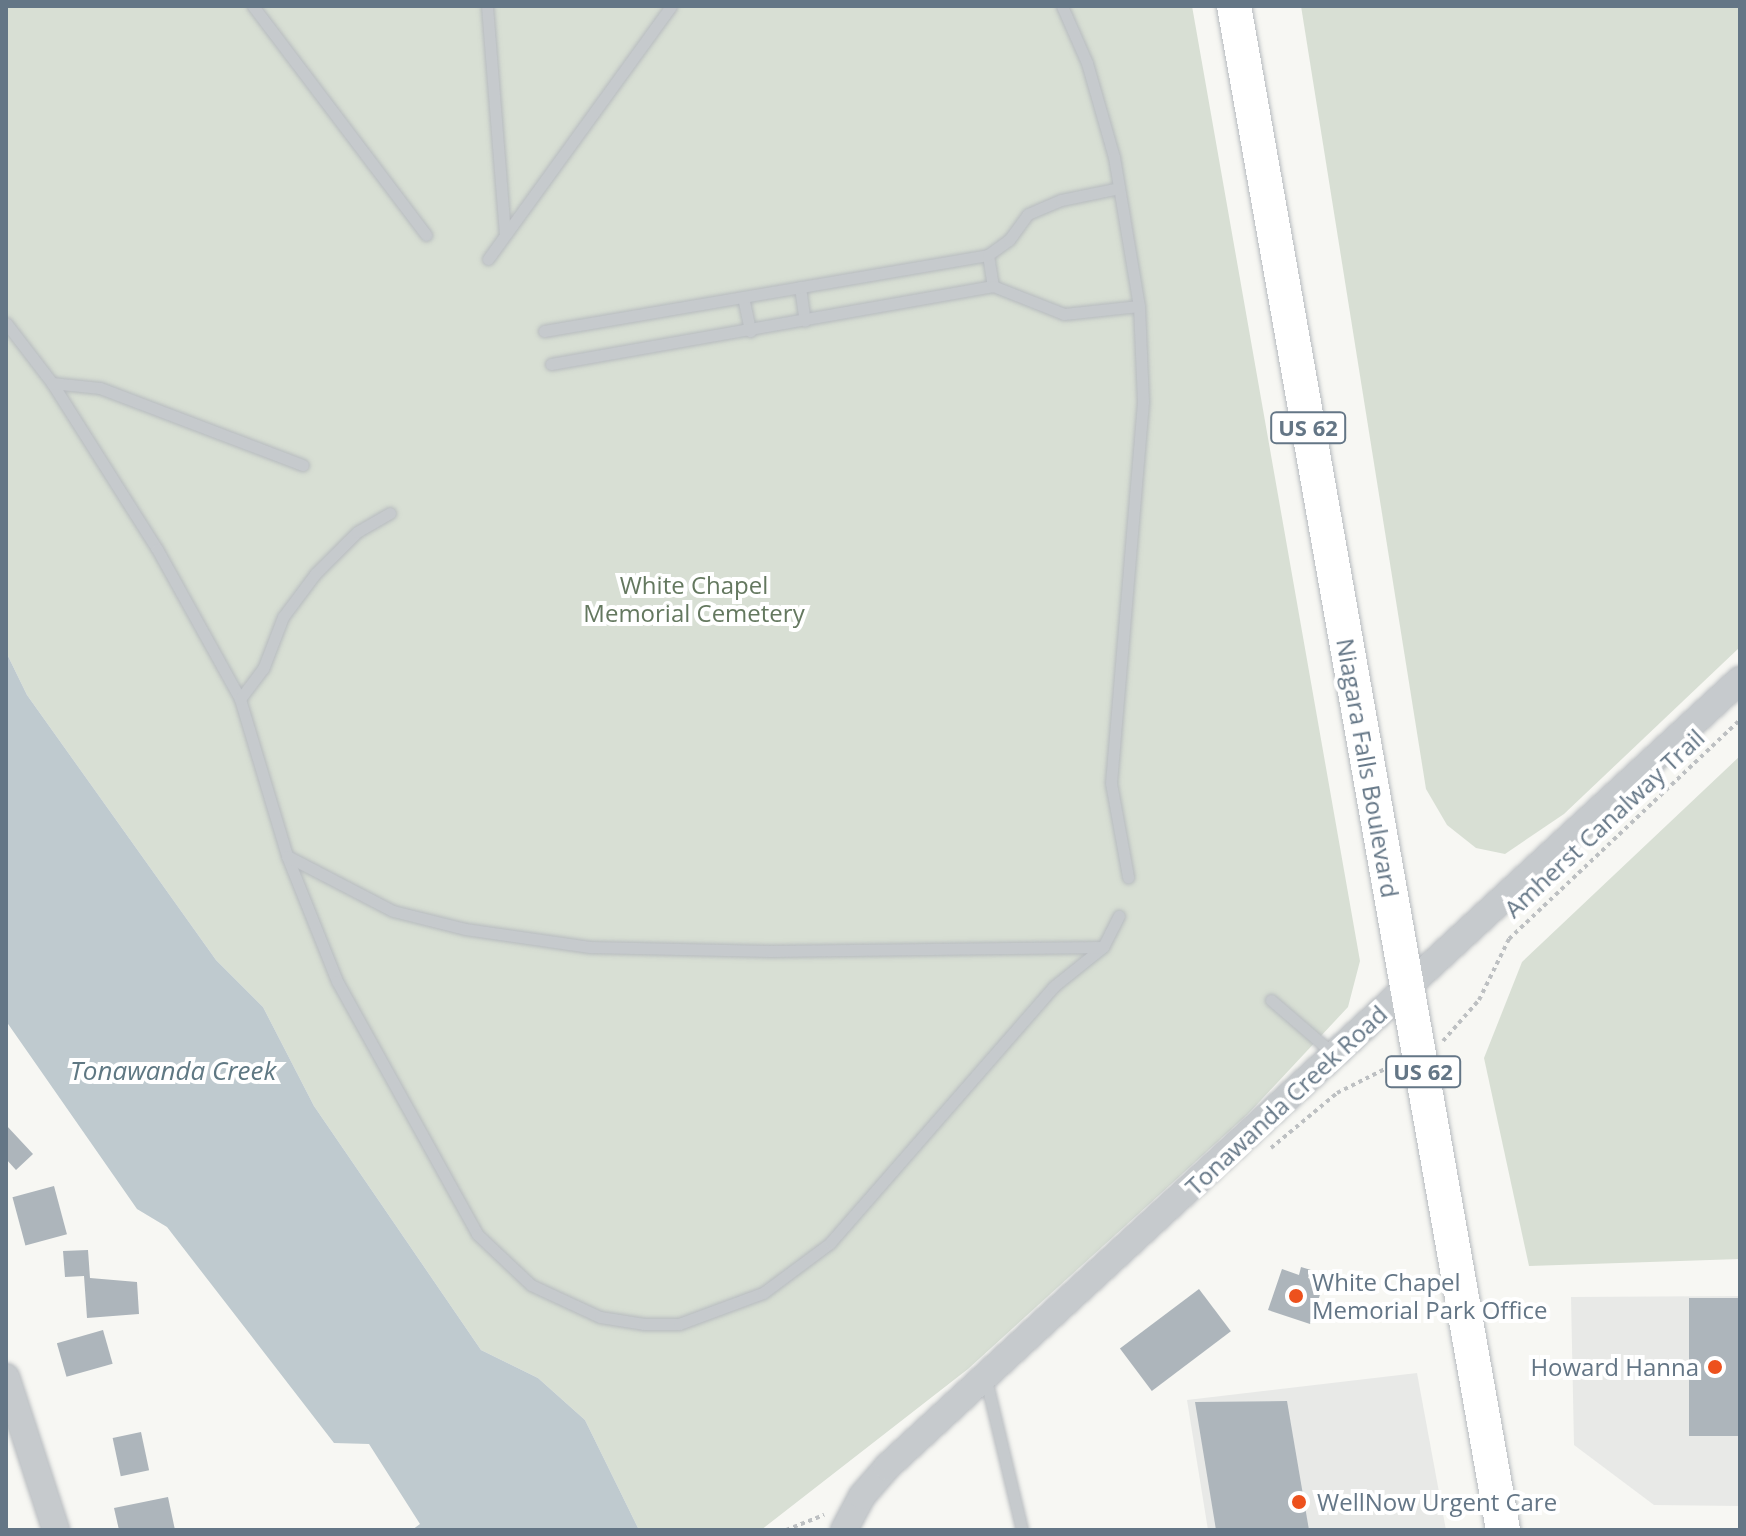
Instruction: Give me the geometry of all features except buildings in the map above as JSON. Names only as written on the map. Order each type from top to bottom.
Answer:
[{"type":"main road","name":"Niagara Falls Boulevard","points":[[1234,6],[1503,1530]]},
{"type":"street","name":"Tonawanda Creek Road","points":[[836,1522],[873,1481],[986,1380],[1740,680]]},
{"type":"street","points":[[6,1377],[56,1530]]},
{"type":"lane","points":[[253,6],[426,235]]},
{"type":"lane","points":[[487,6],[505,234]]},
{"type":"lane","points":[[488,259],[671,6]]},
{"type":"lane","points":[[1062,6],[1087,63],[1119,188],[1139,306],[1143,402],[1111,783],[1128,877]]},
{"type":"lane","points":[[544,331],[988,255],[1009,240],[1028,214],[1061,200],[1119,188]]},
{"type":"lane","points":[[988,255],[993,286]]},
{"type":"lane","points":[[551,364],[993,286],[1064,314],[1139,306]]},
{"type":"lane","points":[[800,287],[805,321]]},
{"type":"lane","points":[[743,297],[750,331]]},
{"type":"lane","points":[[6,323],[52,383],[157,549],[240,699],[287,856],[337,981],[477,1234],[531,1285],[600,1317],[644,1324],[679,1324],[763,1293],[830,1243],[1053,987],[1103,947],[1119,916]]},
{"type":"lane","points":[[52,383],[100,388],[303,465]]},
{"type":"lane","points":[[240,699],[263,669],[283,617],[315,574],[357,532],[390,513]]},
{"type":"lane","points":[[287,856],[393,911],[465,929],[590,947],[770,951],[1103,947]]},
{"type":"lane","points":[[1271,1000],[1335,1056]]},
{"type":"lane","points":[[986,1380],[1022,1530]]},
{"type":"path","name":"Amherst Canalway Trail","points":[[1449,1038],[1479,1000],[1509,939],[1740,720]]},
{"type":"path","points":[[786,1530],[796,1522],[836,1522]]},
{"type":"shaded area","points":[[1740,1296],[1740,1506],[1654,1505],[1574,1445],[1571,1297]]},
{"type":"shaded area","points":[[1417,1373],[1446,1530],[1208,1530],[1187,1400]]},
{"type":"green space","name":"White Chapel Memorial Cemetery","points":[[6,6],[1192,6],[1360,961],[1348,1007],[1248,1114],[968,1369],[761,1530],[639,1530],[585,1420],[538,1378],[481,1350],[314,1106],[263,1007],[216,960],[27,695],[6,652]]},
{"type":"green space","points":[[1301,6],[1740,6],[1740,647],[1564,814],[1505,854],[1476,848],[1447,825],[1426,789]]},
{"type":"green space","points":[[1740,756],[1740,1259],[1529,1266],[1484,1058],[1522,962]]},
{"type":"water","name":"Tonawanda Creek","points":[[6,652],[27,695],[216,960],[263,1007],[314,1106],[481,1350],[538,1378],[585,1420],[639,1530],[412,1530],[420,1524],[369,1444],[334,1443],[167,1227],[137,1209],[6,1021]]},
{"type":"place","name":"White Chapel Memorial Park Office","points":[[1296,1296]]},
{"type":"place","name":"Howard Hanna","points":[[1715,1367]]},
{"type":"place","name":"WellNow Urgent Care","points":[[1299,1502]]}]
